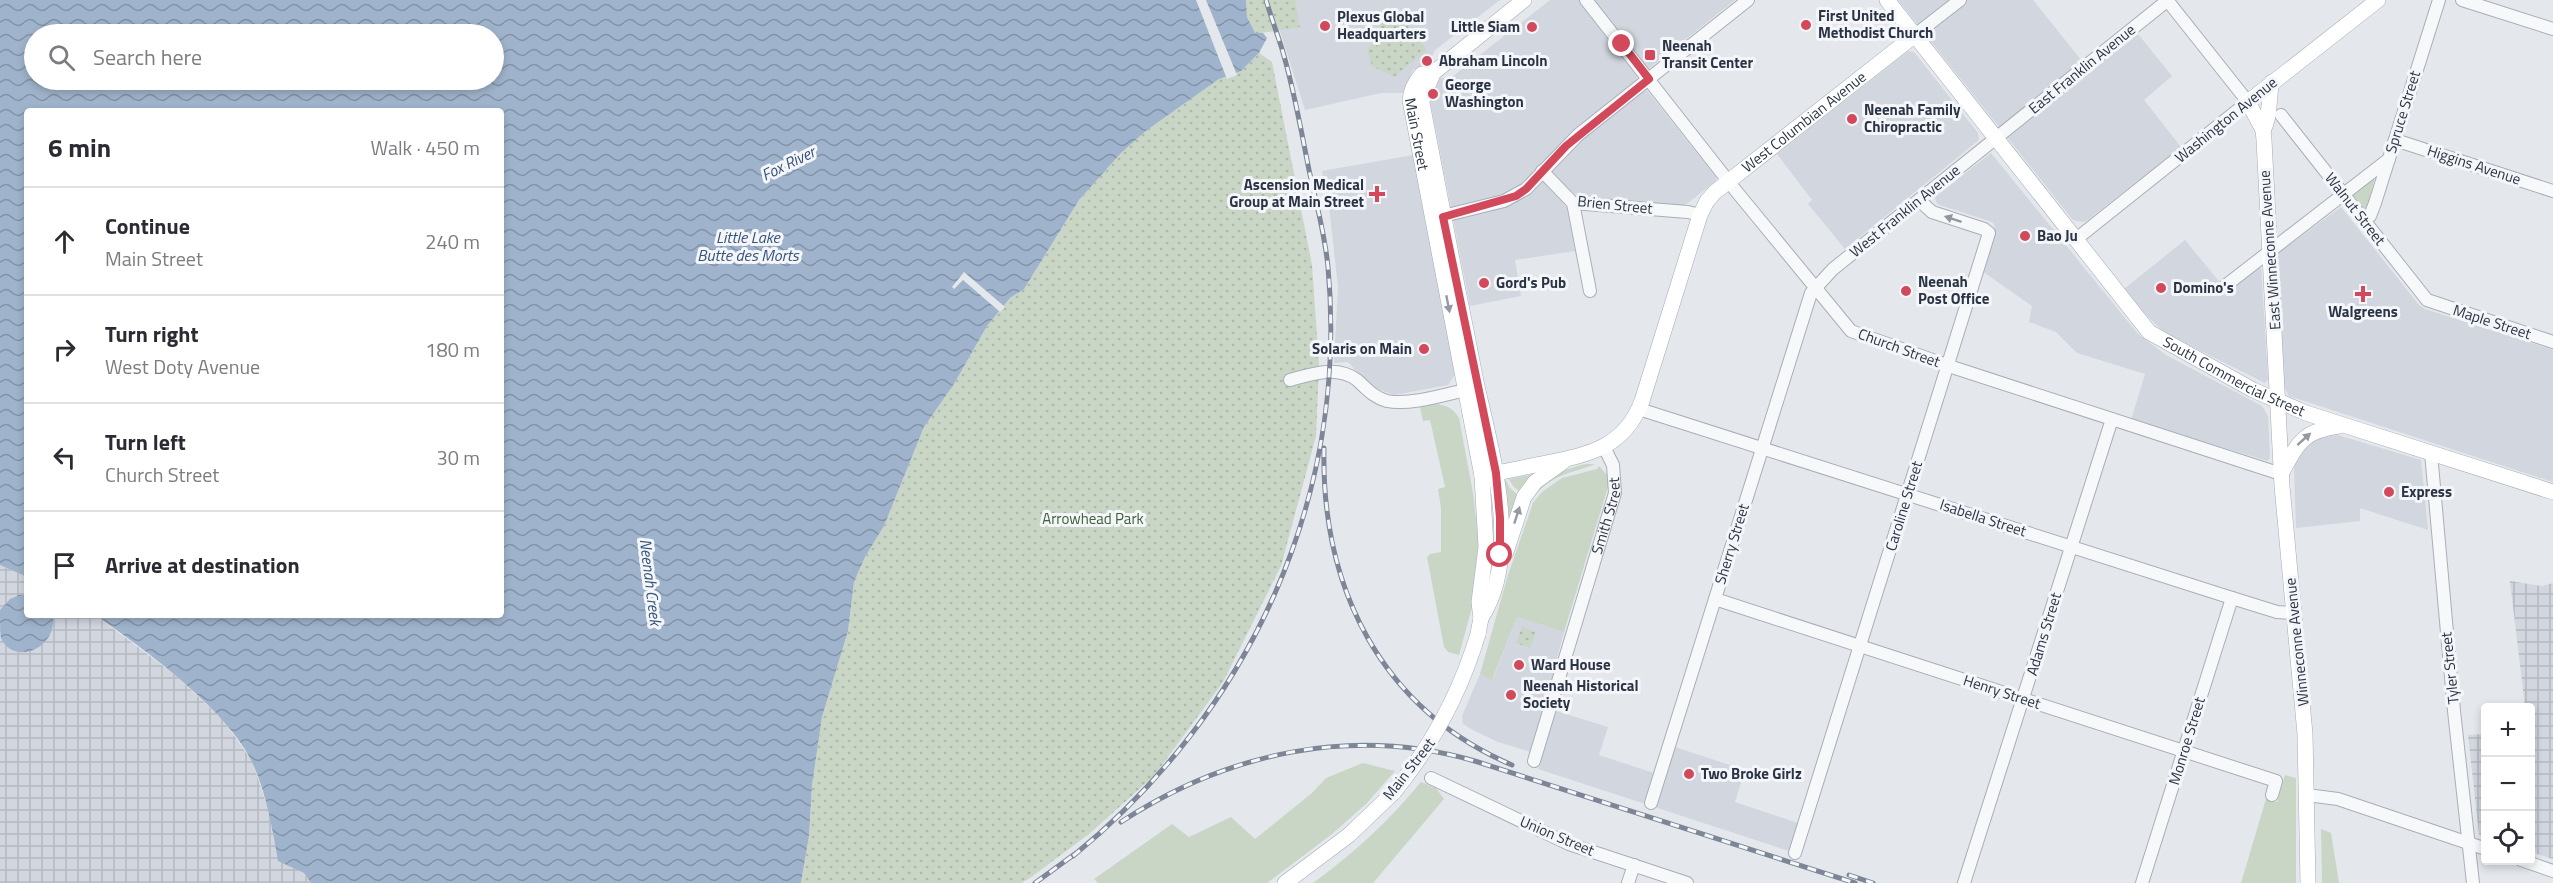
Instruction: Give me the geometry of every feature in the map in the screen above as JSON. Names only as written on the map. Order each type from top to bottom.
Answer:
[{"type":"main road","name":"Main Street","points":[[1481,618],[1490,605],[1498,570],[1500,518],[1471,388],[1438,217],[1410,100],[1412,89],[1422,74],[1432,73],[1524,0]]},
{"type":"main road","name":"South Commercial Street","points":[[1887,0],[2149,332],[2279,402],[2343,426],[2553,492]]},
{"type":"main road","name":"Washington Avenue","points":[[2248,102],[2378,0]]},
{"type":"main road","name":"West Columbian Avenue","points":[[1700,215],[1710,197],[1915,35]]},
{"type":"main road","points":[[2263,130],[2267,123],[2272,82]]},
{"type":"main road","name":"East Winneconne Avenue","points":[[2248,102],[2263,130],[2279,402]]},
{"type":"main road","points":[[1489,474],[1568,459],[1604,447],[1623,432],[1639,409],[1700,215]]},
{"type":"main road","name":"Winneconne Avenue","points":[[2279,402],[2281,474],[2303,705],[2308,883]]},
{"type":"main road","points":[[2281,474],[2302,439],[2321,429],[2343,426]]},
{"type":"main road","points":[[1498,570],[1506,553],[1522,499],[1535,482],[1568,459]]},
{"type":"main road","name":"Main Street","points":[[1285,883],[1349,835],[1394,792],[1423,755],[1447,715],[1461,685],[1481,618],[1479,602],[1486,547],[1489,474]]},
{"type":"street","name":"Church Street","points":[[1586,0],[1729,182],[1856,334],[2281,474]]},
{"type":"street","points":[[1438,217],[1516,196],[1526,189],[1572,141],[1748,0]]},
{"type":"street","points":[[1915,35],[1960,0]]},
{"type":"street","points":[[2168,0],[2248,102]]},
{"type":"street","name":"East Franklin Avenue","points":[[1996,138],[2168,0]]},
{"type":"street","name":"Spruce Street","points":[[2364,221],[2370,216],[2439,0]]},
{"type":"street","points":[[2462,0],[2553,29]]},
{"type":"street","name":"Washington Avenue","points":[[2075,240],[2248,102]]},
{"type":"street","name":"Walnut Street","points":[[2281,115],[2344,193],[2421,295],[2430,302]]},
{"type":"street","name":"West Franklin Avenue","points":[[1816,286],[1833,269],[1996,138]]},
{"type":"street","name":"Higgins Avenue","points":[[2395,140],[2553,191]]},
{"type":"street","points":[[2225,286],[2389,159]]},
{"type":"street","name":"Brien Street","points":[[1542,171],[1573,203],[1688,212],[1700,215]]},
{"type":"street","name":"Caroline Street","points":[[1795,853],[1989,233],[1984,229],[1932,212],[1919,200]]},
{"type":"street","points":[[1573,203],[1590,291]]},
{"type":"street","name":"Sherry Street","points":[[1651,803],[1808,300],[1816,286]]},
{"type":"street","name":"Maple Street","points":[[2430,302],[2553,342]]},
{"type":"street","points":[[1290,380],[1322,372],[1341,374],[1357,381],[1376,396],[1400,402],[1471,388]]},
{"type":"street","name":"Isabella Street","points":[[1639,409],[2232,598],[2277,612],[2294,613]]},
{"type":"street","name":"Adams Street","points":[[1964,883],[2112,419]]},
{"type":"street","name":"Smith Street","points":[[1534,761],[1615,493],[1613,465],[1604,447]]},
{"type":"street","name":"Tyler Street","points":[[2431,453],[2473,883]]},
{"type":"street","name":"Monroe Street","points":[[2142,883],[2232,598]]},
{"type":"street","name":"Henry Street","points":[[1715,599],[2276,781],[2272,795]]},
{"type":"street","name":"Union Street","points":[[1431,778],[1569,844],[1687,883]]},
{"type":"street","points":[[2307,795],[2338,798],[2481,847]]},
{"type":"street","points":[[1628,883],[1634,865]]},
{"type":"street","points":[[2534,865],[2553,871]]},
{"type":"shaded area","points":[[1270,0],[1500,0],[1435,50],[1429,63],[1413,70],[1403,93],[1381,93],[1305,110]]},
{"type":"shaded area","points":[[1550,0],[1735,0],[1637,78],[1716,177],[1716,181],[1688,203],[1680,206],[1579,197],[1569,190],[1560,196],[1567,209],[1575,251],[1515,260],[1521,296],[1470,306],[1429,95],[1433,84],[1440,78],[1452,77]]},
{"type":"shaded area","points":[[1898,0],[2033,0],[2090,71],[2138,34],[2172,76],[2144,100],[2181,147],[2089,219],[2084,222],[2073,220]]},
{"type":"shaded area","points":[[1908,51],[1914,52],[1978,133],[1979,140],[1845,249],[1808,204],[1812,200],[1777,154]]},
{"type":"shaded area","points":[[1991,153],[2138,334],[2166,355],[2262,406],[2268,416],[2270,457],[2268,461],[2131,420],[2145,374],[2077,353],[2056,332],[2029,322],[2032,306],[1982,271],[1995,226],[1992,222],[1937,204],[1935,197]]},
{"type":"shaded area","points":[[1413,155],[1456,373],[1448,385],[1394,395],[1370,386],[1348,362],[1334,363],[1338,287],[1330,215],[1322,171]]},
{"type":"shaded area","points":[[2341,207],[2419,305],[2425,309],[2553,350],[2553,482],[2289,396],[2284,387],[2274,256]]},
{"type":"shaded area","points":[[2185,240],[2227,291],[2261,266],[2268,379],[2265,383],[2165,333],[2124,289]]},
{"type":"shaded area","points":[[2331,433],[2421,460],[2428,530],[2360,508],[2360,521],[2296,528],[2294,469],[2297,456],[2306,442]]},
{"type":"shaded area","points":[[0,565],[24,576],[24,618],[99,618],[175,675],[223,720],[252,761],[270,815],[274,841],[295,868],[304,873],[311,883],[0,883]]},
{"type":"shaded area","points":[[2510,581],[2542,586],[2553,583],[2553,859],[2535,853],[2535,703],[2525,703]]},
{"type":"shaded area","name":"Neenah Historical Society","points":[[1517,617],[1564,632],[1553,684],[1531,752],[1498,742],[1471,729],[1463,724],[1462,716],[1480,674],[1493,679]]},
{"type":"shaded area","points":[[1556,711],[1608,727],[1599,755],[1660,775],[1669,745],[1745,770],[1735,802],[1804,825],[1795,853],[1538,769]]},
{"type":"shaded area","points":[[2481,734],[2481,835],[2479,834],[2468,735]]},
{"type":"green space","name":"Arrowhead Park","points":[[1189,0],[1241,71],[1259,53],[1272,62],[1312,265],[1319,365],[1316,436],[1281,566],[1223,682],[1154,776],[1089,834],[1030,878],[1021,883],[801,883],[809,836],[812,785],[822,717],[848,631],[854,582],[865,557],[884,526],[924,427],[954,384],[987,326],[1010,298],[1024,289],[1079,200],[1121,153],[1147,130],[1219,79]]},
{"type":"green space","points":[[1246,0],[1295,0],[1300,27],[1255,34],[1247,17]]},
{"type":"green space","points":[[1392,6],[1427,50],[1394,77],[1372,66],[1367,49],[1373,44],[1370,33],[1381,27],[1380,17]]},
{"type":"green space","points":[[2375,177],[2367,208],[2365,210],[2352,194]]},
{"type":"green space","points":[[1429,404],[1447,406],[1459,418],[1473,493],[1480,551],[1474,600],[1459,655],[1448,652],[1444,647],[1427,557],[1430,554],[1441,552],[1441,508],[1438,489],[1445,487],[1430,420],[1423,421],[1420,407]]},
{"type":"green space","points":[[1586,464],[1595,464],[1553,480],[1532,500],[1529,498],[1541,485],[1554,476]]},
{"type":"green space","points":[[1599,466],[1607,475],[1608,487],[1564,632],[1517,617],[1492,680],[1480,674],[1508,575],[1533,503],[1542,492],[1562,478],[1597,469]]},
{"type":"green space","points":[[1536,474],[1521,493],[1509,479]]},
{"type":"green space","points":[[1506,480],[1509,487],[1519,496],[1509,524],[1507,524],[1503,481]]},
{"type":"green space","points":[[1522,627],[1536,632],[1530,648],[1516,643]]},
{"type":"green space","points":[[1363,763],[1395,771],[1367,803],[1332,834],[1267,883],[1098,883],[1094,879],[1172,824],[1189,837],[1231,817],[1255,839],[1312,793],[1326,778]]},
{"type":"green space","points":[[2285,775],[2296,778],[2296,883],[2241,883],[2266,799],[2277,802]]},
{"type":"green space","points":[[1421,782],[1436,788],[1444,799],[1373,883],[1313,883],[1370,836]]},
{"type":"green space","points":[[2321,829],[2331,833],[2339,883],[2322,883]]},
{"type":"water","name":"Little Lake Butte des Morts","points":[[0,0],[1246,0],[1247,17],[1255,33],[1263,33],[1267,38],[1259,53],[1241,71],[1219,79],[1147,130],[1121,153],[1079,200],[1024,289],[1010,298],[987,326],[954,384],[924,427],[884,526],[865,557],[854,582],[848,631],[822,717],[812,785],[809,836],[801,883],[311,883],[304,873],[278,861],[261,784],[239,740],[223,720],[181,680],[99,618],[504,618],[504,108],[24,108],[24,576],[0,565]]},
{"type":"water","points":[[24,595],[24,618],[53,618],[52,629],[41,646],[23,652],[14,651],[1,638],[0,610],[10,599]]},
{"type":"pier","points":[[1196,0],[1206,0],[1237,75],[1227,79]]},
{"type":"pier","points":[[964,272],[1005,307],[1000,312],[963,280],[954,289],[952,287]]},
{"type":"railway","points":[[1073,856],[1136,799],[1190,736],[1237,667],[1275,594],[1303,516],[1322,436],[1330,352],[1327,255],[1290,79],[1266,0]]},
{"type":"railway","points":[[1324,448],[1326,500],[1334,549],[1348,595],[1368,638],[1394,677],[1427,712],[1466,741],[1512,765]]},
{"type":"railway","points":[[1121,822],[1162,798],[1204,778],[1248,762],[1293,752],[1339,746],[1385,746],[1431,751],[1478,762],[1855,883]]},
{"type":"railway","points":[[1035,883],[1079,851]]},
{"type":"railway","points":[[1849,875],[1873,883]]},
{"type":"place","name":"First United Methodist Church","points":[[1806,25]]},
{"type":"place","name":"Plexus Global Headquarters","points":[[1325,26]]},
{"type":"place","name":"Little Siam","points":[[1532,27]]},
{"type":"place","name":"Neenah Transit Center","points":[[1650,55]]},
{"type":"place","name":"Abraham Lincoln","points":[[1427,61]]},
{"type":"place","name":"George Washington","points":[[1433,94]]},
{"type":"place","name":"Neenah Family Chiropractic","points":[[1852,119]]},
{"type":"place","name":"Ascension Medical Group at Main Street","points":[[1377,194]]},
{"type":"place","name":"Bao Ju","points":[[2025,236]]},
{"type":"place","name":"Gord's Pub","points":[[1484,283]]},
{"type":"place","name":"Domino's","points":[[2161,288]]},
{"type":"place","name":"Neenah Post Office","points":[[1906,291]]},
{"type":"place","name":"Walgreens","points":[[2363,294]]},
{"type":"place","name":"Solaris on Main","points":[[1424,349]]},
{"type":"place","name":"Express","points":[[2389,492]]},
{"type":"place","name":"Ward House","points":[[1519,665]]},
{"type":"place","name":"Neenah Historical Society","points":[[1511,695]]},
{"type":"place","name":"Two Broke Girlz","points":[[1689,774]]},
{"type":"route","points":[[1500,555],[1500,518],[1496,473],[1443,217],[1516,196],[1526,189],[1578,135],[1649,79],[1622,44]]},
{"type":"water label","name":"Fox River","points":[[788,163]]},
{"type":"water label","name":"Neenah Creek","points":[[651,582]]}]
